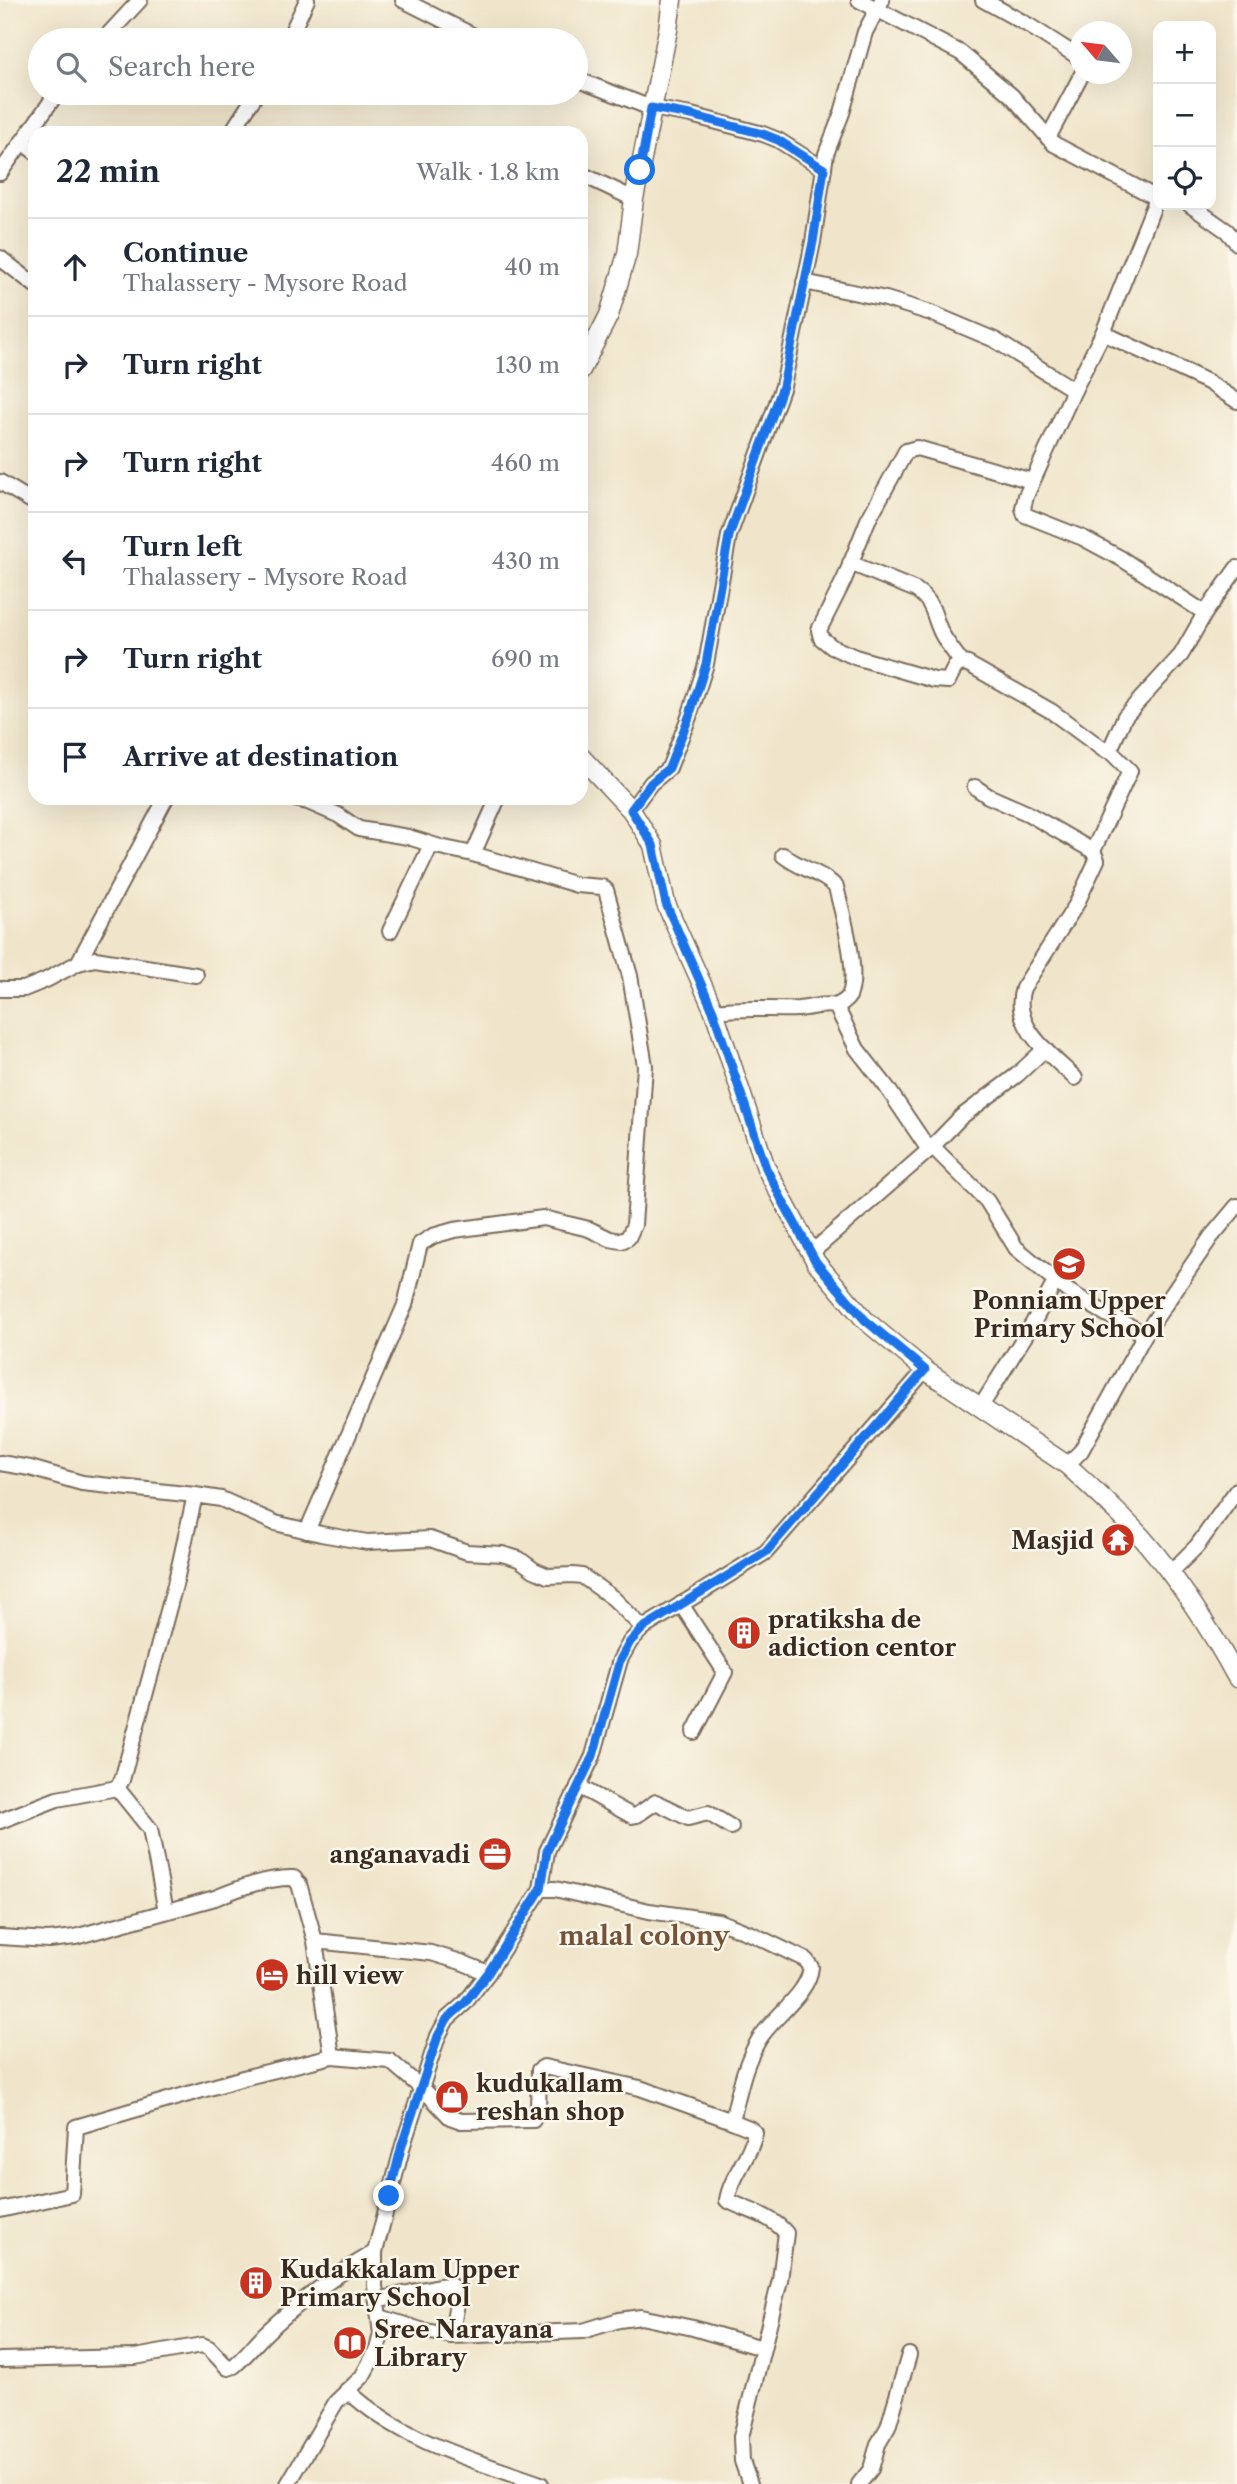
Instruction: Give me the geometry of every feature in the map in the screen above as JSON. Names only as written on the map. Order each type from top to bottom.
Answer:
[{"type":"main road","points":[[588,352],[609,316],[627,254],[634,199],[668,30],[671,0]]},
{"type":"main road","points":[[588,764],[631,810],[653,845],[666,904],[713,1011],[766,1168],[816,1262],[865,1320],[925,1370],[1067,1465],[1144,1541],[1212,1632],[1237,1678]]},
{"type":"street","points":[[114,28],[140,0]]},
{"type":"street","points":[[294,28],[307,0]]},
{"type":"street","points":[[404,0],[459,28]]},
{"type":"street","points":[[859,0],[878,5],[961,53],[1013,96],[1054,144],[1153,196]]},
{"type":"street","points":[[983,0],[1069,51]]},
{"type":"street","points":[[631,810],[651,783],[669,768],[706,664],[729,536],[783,386],[820,207],[826,154],[842,113],[857,56],[878,5]]},
{"type":"street","points":[[588,83],[651,108],[691,115],[763,134],[778,140],[824,169]]},
{"type":"street","points":[[1048,138],[1077,84]]},
{"type":"street","points":[[33,126],[48,105]]},
{"type":"street","points":[[236,126],[249,105]]},
{"type":"street","points":[[0,173],[28,134]]},
{"type":"street","points":[[22,142],[28,147]]},
{"type":"street","points":[[588,177],[634,199]]},
{"type":"street","points":[[1153,208],[1102,332],[1032,481],[1023,508],[1025,515],[1083,538],[1122,559],[1205,613]]},
{"type":"street","points":[[1197,210],[1227,231],[1237,243]]},
{"type":"street","points":[[0,258],[28,280]]},
{"type":"street","points":[[804,282],[886,299],[931,313],[995,340],[1074,390]]},
{"type":"street","points":[[1102,332],[1209,382],[1237,401]]},
{"type":"street","points":[[962,663],[955,667],[948,681],[934,680],[855,657],[832,647],[821,638],[819,631],[868,520],[906,451],[916,448],[1032,481]]},
{"type":"street","points":[[0,482],[28,499]]},
{"type":"street","points":[[850,562],[916,590],[926,597],[932,604],[942,634],[962,663],[994,677],[1051,710],[1122,761],[1130,771],[1093,850]]},
{"type":"street","points":[[1111,752],[1125,716],[1181,655],[1205,613],[1237,568]]},
{"type":"street","points":[[975,787],[1093,850],[1097,860],[1076,905],[1019,998],[1019,1009],[1026,1025],[1075,1079]]},
{"type":"street","points":[[78,963],[162,805]]},
{"type":"street","points":[[307,1531],[405,1305],[420,1244],[433,1236],[454,1230],[543,1218],[589,1229],[610,1239],[621,1241],[628,1238],[634,1225],[645,1066],[630,976],[608,894],[602,887],[577,885],[408,837],[359,829],[338,815],[315,805]]},
{"type":"street","points":[[473,854],[495,805]]},
{"type":"street","points":[[390,931],[431,845]]},
{"type":"street","points":[[713,1011],[836,1006],[843,1003],[849,995],[852,964],[836,887],[828,878],[793,864],[783,855]]},
{"type":"street","points":[[0,989],[24,989],[46,981],[78,963],[95,959],[196,975]]},
{"type":"street","points":[[836,1006],[857,1049],[930,1148],[987,1201],[1016,1248],[1055,1282],[1106,1314],[1145,1334]]},
{"type":"street","points":[[811,1253],[961,1118],[1017,1075],[1045,1049]]},
{"type":"street","points":[[1067,1465],[1081,1451],[1145,1334],[1211,1237],[1237,1206]]},
{"type":"street","points":[[980,1408],[1055,1282]]},
{"type":"street","points":[[288,2484],[336,2402],[362,2377],[377,2350],[381,2334],[375,2286],[376,2252],[402,2145],[438,2036],[447,2019],[465,2003],[488,1973],[541,1889],[547,1851],[593,1756],[620,1660],[630,1642],[643,1628],[766,1552],[925,1370]]},
{"type":"street","points":[[0,1463],[30,1468],[82,1483],[220,1499],[275,1523],[368,1542],[430,1539],[467,1552],[502,1553],[548,1576],[582,1576],[613,1598],[643,1628]]},
{"type":"street","points":[[1169,1574],[1197,1546],[1237,1490]]},
{"type":"street","points":[[0,1821],[57,1799],[117,1788],[122,1780],[172,1596],[195,1495]]},
{"type":"street","points":[[681,1604],[722,1663],[725,1672],[694,1732]]},
{"type":"street","points":[[579,1786],[632,1816],[656,1802],[688,1818],[708,1812],[732,1827]]},
{"type":"street","points":[[117,1788],[150,1829],[166,1911]]},
{"type":"street","points":[[0,1937],[49,1940],[75,1937],[215,1898],[248,1886],[294,1878],[299,1884],[315,1941],[332,2056]]},
{"type":"street","points":[[541,1889],[555,1889],[649,1910],[718,1921],[806,1960],[811,1967],[802,1990],[761,2037],[743,2073],[732,2121]]},
{"type":"street","points":[[315,1941],[431,1953],[488,1973]]},
{"type":"street","points":[[0,2210],[72,2194],[76,2127],[243,2078],[332,2056],[390,2061],[450,2117],[461,2121],[533,2120],[538,2109],[539,2070],[544,2067],[640,2088],[732,2121],[755,2133],[727,2200],[777,2222],[786,2233],[785,2257],[741,2437],[742,2461],[750,2484]]},
{"type":"street","points":[[0,2360],[135,2357],[202,2346],[209,2348],[228,2368],[243,2358],[268,2331],[309,2297],[346,2269],[376,2252]]},
{"type":"street","points":[[377,2301],[450,2285],[458,2293],[452,2336]]},
{"type":"street","points":[[380,2317],[421,2330],[452,2336],[583,2331],[619,2320],[641,2317],[693,2328],[762,2348]]},
{"type":"street","points":[[859,2484],[871,2469],[878,2444],[888,2427],[909,2356]]},
{"type":"street","points":[[348,2390],[371,2410],[416,2438],[447,2452],[541,2484]]},
{"type":"place","name":"Ponniam Upper Primary School","points":[[1069,1264]]},
{"type":"place","name":"Masjid","points":[[1118,1540]]},
{"type":"place","name":"pratiksha de adiction centor","points":[[744,1633]]},
{"type":"place","name":"anganavadi","points":[[495,1854]]},
{"type":"place","name":"hill view","points":[[272,1975]]},
{"type":"place","name":"kudukallam reshan shop","points":[[452,2097]]},
{"type":"place","name":"Kudakkalam Upper Primary School","points":[[256,2283]]},
{"type":"place","name":"Sree Narayana Library","points":[[350,2343]]},
{"type":"district","name":"malal colony","points":[[644,1936]]},
{"type":"route","points":[[389,2196],[402,2145],[438,2036],[447,2019],[465,2003],[488,1973],[541,1889],[547,1851],[593,1756],[620,1660],[630,1642],[643,1628],[766,1552],[900,1402],[925,1370],[865,1320],[816,1262],[781,1198],[754,1135],[745,1101],[713,1011],[666,904],[653,845],[631,810],[651,783],[669,768],[706,664],[729,536],[783,386],[820,207],[824,169],[778,140],[763,134],[691,115],[651,108],[640,170]]}]
